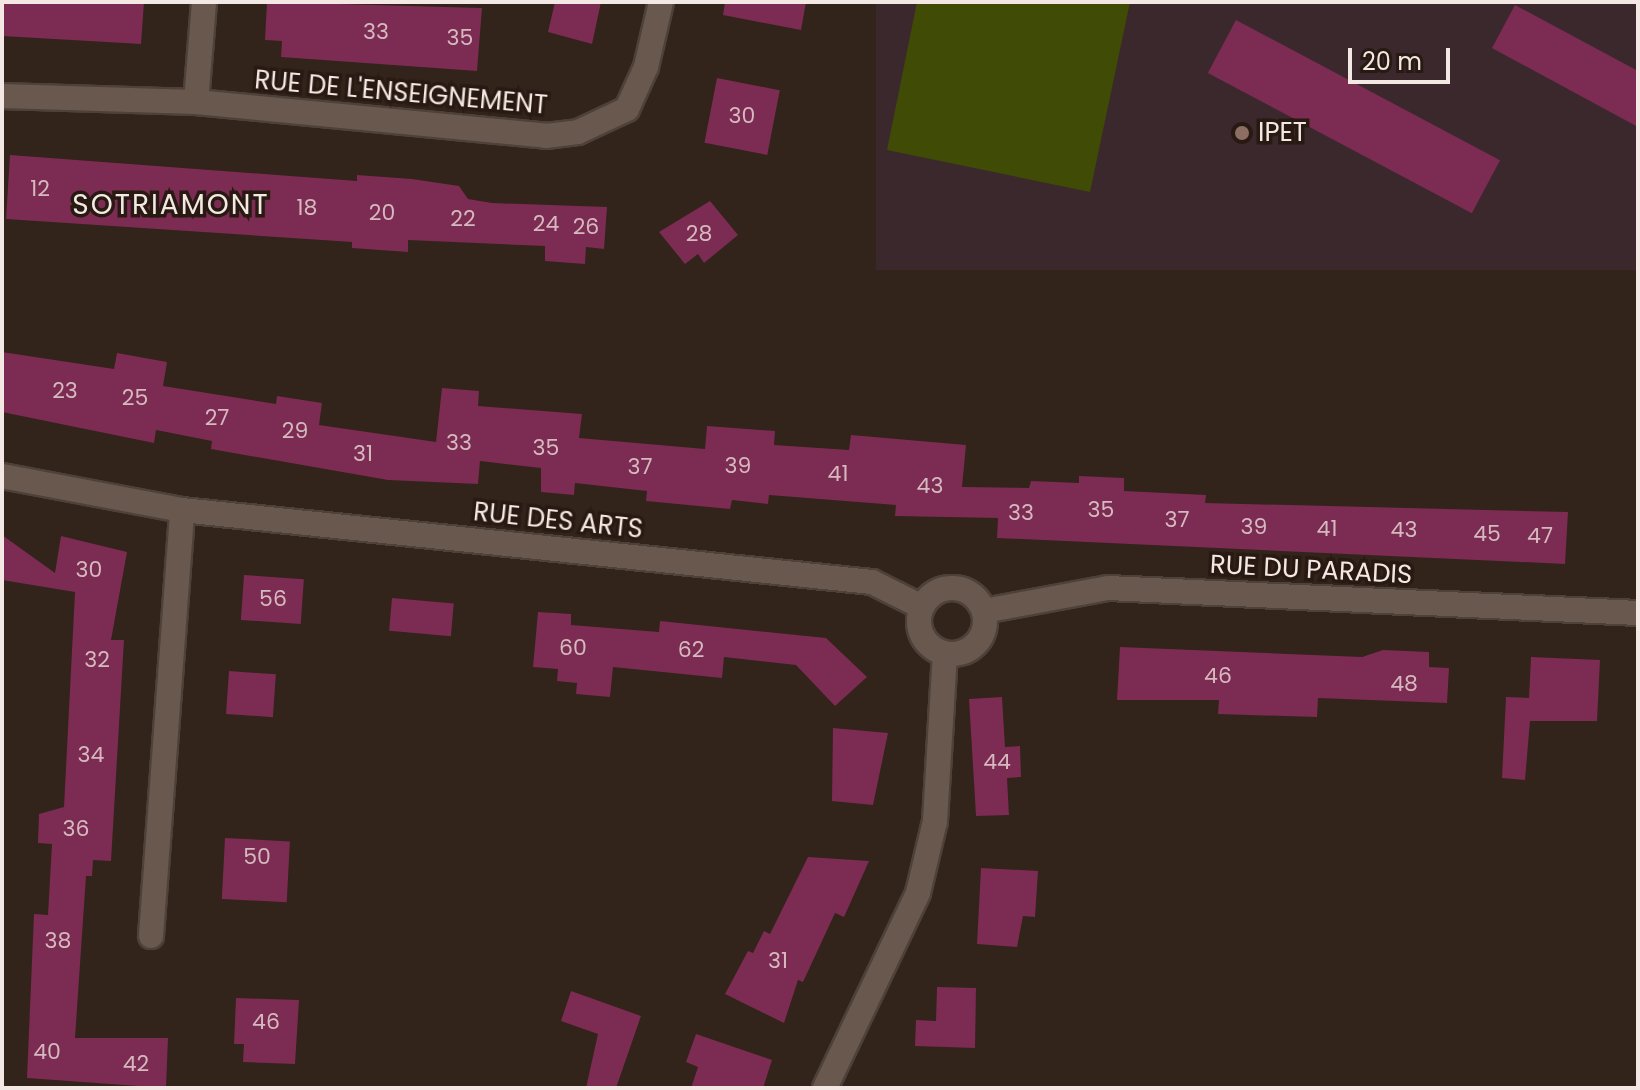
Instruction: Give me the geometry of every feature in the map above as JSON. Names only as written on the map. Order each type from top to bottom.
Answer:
[{"type":"street","points":[[196,102],[204,2]]},
{"type":"street","name":"RUE DE L'ENSEIGNEMENT","points":[[2,96],[196,102],[546,136],[578,132],[627,109],[646,67],[661,2]]},
{"type":"street","name":"RUE DES ARTS","points":[[2,476],[182,510],[872,582],[922,607]]},
{"type":"street","points":[[151,936],[182,510]]},
{"type":"street","points":[[825,1088],[918,893],[935,821],[945,654],[921,631],[922,607],[950,588],[969,593],[984,611],[980,640],[968,651],[945,654]]},
{"type":"street","name":"RUE DU PARADIS","points":[[984,611],[1108,588],[1638,613]]},
{"type":"shaded area","name":"IPET","points":[[876,2],[1638,2],[1638,270],[876,270]]},
{"type":"green space","points":[[917,2],[1130,2],[1090,192],[887,150]]},
{"type":"building","points":[[2,2],[144,2],[141,44],[2,36]]},
{"type":"building","points":[[267,2],[482,8],[477,71],[281,57],[282,41],[265,40]]},
{"type":"building","points":[[555,2],[601,2],[592,44],[548,32]]},
{"type":"building","points":[[725,2],[806,2],[801,30],[723,15]]},
{"type":"building","points":[[1515,5],[1638,71],[1638,127],[1492,48]]},
{"type":"building","points":[[1236,20],[1500,160],[1472,213],[1208,73]]},
{"type":"building","points":[[717,78],[780,90],[767,155],[704,143]]},
{"type":"building","points":[[10,155],[357,181],[357,175],[412,179],[459,186],[468,199],[492,203],[607,207],[604,249],[586,247],[585,264],[545,261],[545,246],[408,240],[408,252],[352,248],[352,242],[6,219]]},
{"type":"building","points":[[710,201],[738,235],[704,263],[698,254],[685,264],[659,232]]},
{"type":"building","points":[[2,352],[114,369],[117,353],[167,362],[163,386],[276,404],[277,396],[322,403],[319,425],[436,442],[442,388],[479,391],[478,406],[582,414],[579,438],[705,449],[707,426],[775,431],[774,445],[849,450],[851,435],[966,445],[962,487],[1029,488],[1031,481],[1079,483],[1079,476],[1124,478],[1124,491],[1206,495],[1205,503],[1568,512],[1565,564],[997,538],[998,518],[895,516],[896,505],[769,495],[768,504],[732,500],[730,509],[646,501],[647,491],[575,483],[574,495],[541,492],[541,468],[480,461],[478,484],[388,480],[211,449],[212,441],[156,430],[154,443],[2,412]]},
{"type":"building","points":[[2,535],[55,573],[61,536],[127,552],[111,640],[124,640],[111,861],[93,860],[92,876],[86,876],[75,1038],[168,1038],[166,1088],[27,1078],[34,914],[48,915],[52,844],[38,843],[39,814],[64,807],[75,592],[2,580]]},
{"type":"building","points":[[244,575],[304,579],[301,624],[241,620]]},
{"type":"building","points":[[392,598],[454,603],[451,636],[389,631]]},
{"type":"building","points":[[538,612],[571,614],[571,625],[659,632],[660,621],[826,638],[867,677],[835,706],[796,665],[724,657],[722,678],[613,667],[610,697],[576,694],[577,683],[557,681],[558,669],[533,667]]},
{"type":"building","points":[[1120,647],[1362,657],[1383,650],[1429,652],[1429,667],[1449,668],[1447,703],[1318,698],[1317,717],[1218,714],[1219,700],[1117,700]]},
{"type":"building","points":[[1531,657],[1600,660],[1597,721],[1530,721],[1525,780],[1502,778],[1506,697],[1529,698]]},
{"type":"building","points":[[229,671],[276,674],[273,717],[226,714]]},
{"type":"building","points":[[1002,697],[1005,747],[1020,746],[1021,777],[1007,778],[1009,815],[976,816],[969,699]]},
{"type":"building","points":[[833,728],[888,733],[873,805],[832,801]]},
{"type":"building","points":[[225,838],[290,841],[287,902],[222,899]]},
{"type":"building","points":[[808,857],[869,861],[844,917],[835,913],[803,982],[798,980],[784,1023],[725,994],[748,951],[753,953],[764,931],[770,934]]},
{"type":"building","points":[[981,868],[1038,871],[1035,917],[1023,916],[1017,947],[977,944]]},
{"type":"building","points":[[937,987],[976,988],[975,1048],[915,1046],[916,1020],[936,1021]]},
{"type":"building","points":[[571,991],[641,1016],[616,1088],[586,1088],[598,1034],[561,1021]]},
{"type":"building","points":[[236,998],[299,1000],[295,1064],[243,1062],[244,1044],[234,1044]]},
{"type":"building","points":[[696,1034],[772,1060],[763,1088],[691,1088],[698,1067],[686,1062]]},
{"type":"place","name":"IPET","points":[[1242,133]]},
{"type":"district","name":"SOTRIAMONT","points":[[171,205]]}]
